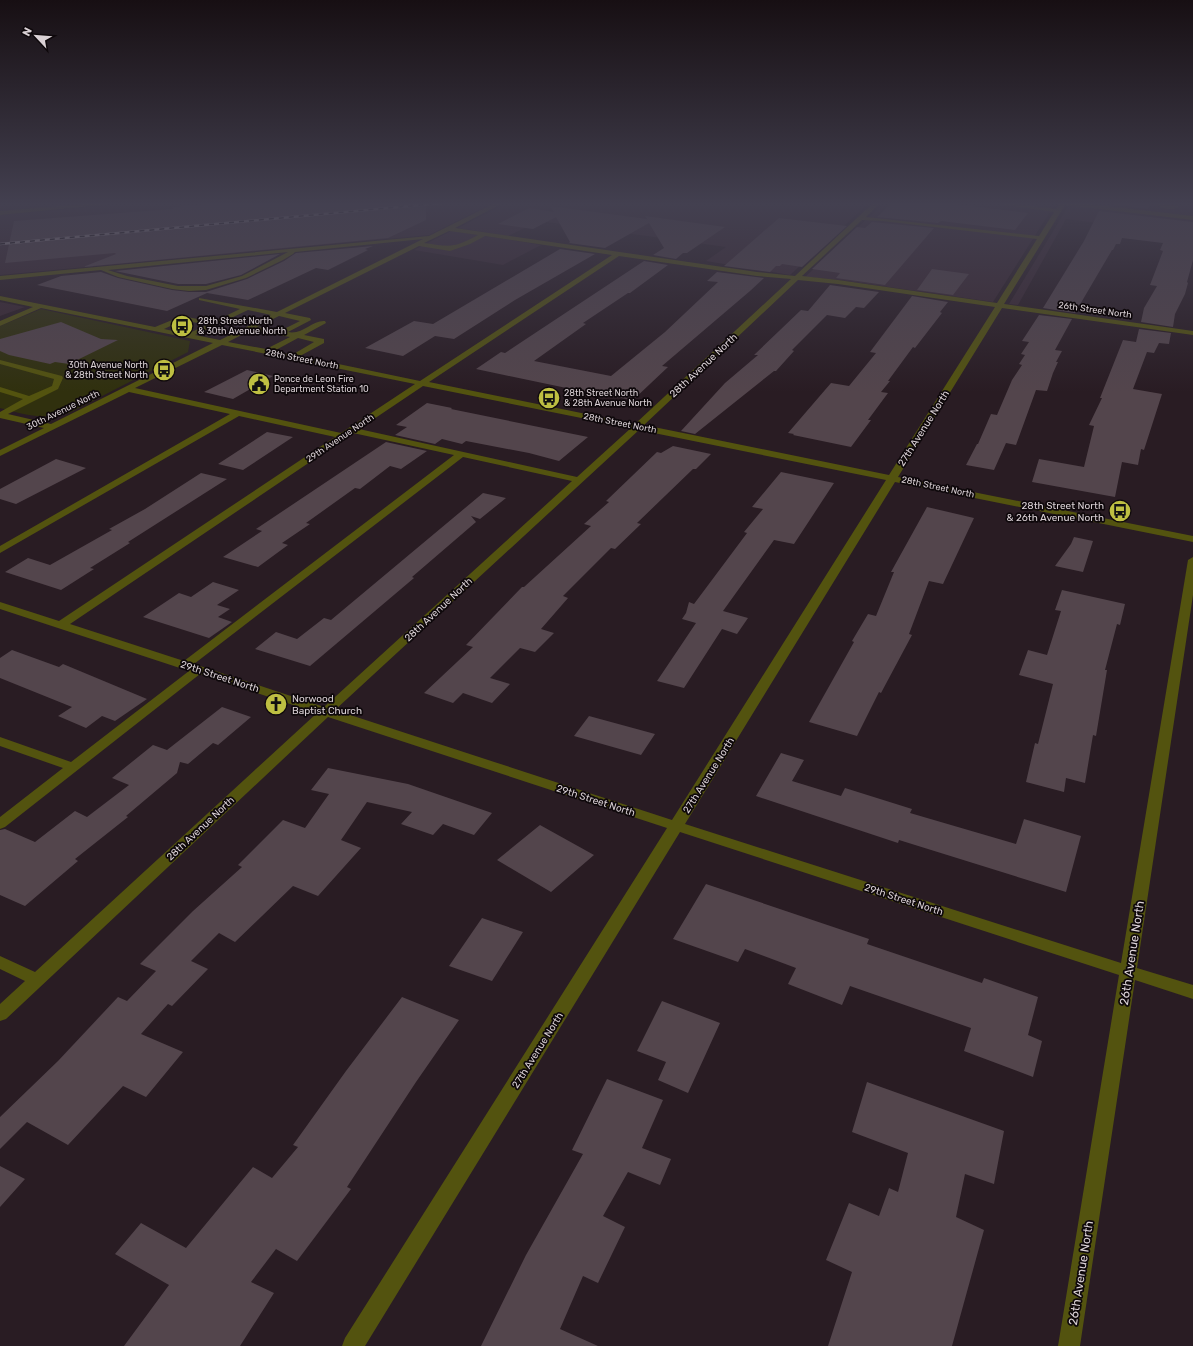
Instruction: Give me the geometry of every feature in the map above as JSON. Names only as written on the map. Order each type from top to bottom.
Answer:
[{"type":"street","points":[[0,278],[124,266]]},
{"type":"street","points":[[101,268],[111,274],[193,289],[206,288],[232,281],[266,266]]},
{"type":"street","name":"30th Avenue North","points":[[0,452],[374,266]]},
{"type":"street","name":"29th Avenue North","points":[[62,624],[600,266]]},
{"type":"street","name":"26th Street North","points":[[709,266],[795,278],[838,282],[1193,333]]},
{"type":"street","name":"28th Avenue North","points":[[0,1014],[579,480],[808,266]]},
{"type":"street","name":"27th Avenue North","points":[[353,1346],[1024,266]]},
{"type":"street","name":"28th Street North","points":[[0,298],[1193,539]]},
{"type":"street","points":[[201,300],[322,323],[267,352]]},
{"type":"street","points":[[0,324],[40,306]]},
{"type":"street","points":[[188,336],[248,308]]},
{"type":"street","points":[[155,330],[182,318],[215,324]]},
{"type":"street","points":[[281,334],[307,320]]},
{"type":"street","points":[[250,328],[321,341],[294,357]]},
{"type":"street","points":[[0,362],[59,378],[55,387],[0,415]]},
{"type":"street","points":[[0,389],[30,399]]},
{"type":"street","points":[[127,389],[343,436]]},
{"type":"street","points":[[0,550],[238,413]]},
{"type":"street","points":[[0,415],[51,427]]},
{"type":"street","points":[[352,430],[579,480]]},
{"type":"street","points":[[0,824],[73,767],[192,667],[461,454]]},
{"type":"street","name":"26th Avenue North","points":[[1069,1346],[1193,560]]},
{"type":"street","name":"29th Street North","points":[[0,605],[62,624],[676,826],[1193,992]]},
{"type":"street","points":[[0,741],[73,767]]},
{"type":"street","points":[[0,962],[37,980]]},
{"type":"shaded area","points":[[0,266],[99,266],[0,275]]},
{"type":"shaded area","points":[[735,266],[800,266],[790,275]]},
{"type":"shaded area","points":[[817,266],[1016,266],[993,302],[840,280],[805,277]]},
{"type":"shaded area","points":[[1032,266],[1040,266],[1018,305],[1009,304]]},
{"type":"shaded area","points":[[0,302],[25,307],[0,316]]},
{"type":"shaded area","points":[[41,309],[190,341],[188,352],[69,413],[51,416],[34,416],[0,408],[0,326]]},
{"type":"building","points":[[165,266],[258,266],[241,275],[206,284],[178,284],[115,271]]},
{"type":"building","points":[[274,266],[336,266],[328,270],[316,268],[248,300],[207,293],[167,311],[37,285],[61,276],[101,272],[118,278],[172,290],[206,292],[247,279]]},
{"type":"building","points":[[532,266],[574,266],[515,300],[454,339],[435,336],[403,356],[365,348],[414,321],[433,324]]},
{"type":"building","points":[[637,266],[667,266],[630,293],[583,323],[586,324],[534,361],[611,376],[665,332],[718,282],[707,281],[717,272],[764,278],[662,366],[668,367],[633,400],[576,390],[476,369],[501,352],[505,353]]},
{"type":"building","points":[[724,266],[780,266],[776,266],[770,272]]},
{"type":"building","points":[[815,266],[901,266],[885,285],[836,278],[840,273],[812,269]]},
{"type":"building","points":[[1069,266],[1103,266],[1075,313],[1043,308]]},
{"type":"building","points":[[1157,266],[1191,266],[1185,294],[1175,314],[1173,327],[1141,322],[1144,308],[1157,286],[1150,285]]},
{"type":"building","points":[[932,269],[969,274],[953,295],[917,290]]},
{"type":"building","points":[[830,285],[879,292],[864,308],[856,307],[845,318],[827,315],[792,350],[794,351],[776,371],[774,371],[695,434],[681,431],[725,383],[758,355],[754,355],[801,310],[808,311]]},
{"type":"building","points":[[912,296],[948,302],[940,312],[942,313],[915,348],[913,347],[888,381],[890,381],[881,392],[888,393],[868,420],[871,420],[851,447],[788,433],[831,383],[849,386],[876,353],[870,352]]},
{"type":"building","points":[[1039,315],[1072,319],[1055,350],[1062,351],[1056,362],[1058,362],[1047,391],[1036,390],[1016,445],[1006,443],[994,470],[966,465],[978,444],[991,414],[997,415],[1012,380],[1022,365],[1019,364],[1025,355],[1021,354],[1029,342],[1022,341]]},
{"type":"building","points":[[61,322],[101,339],[118,340],[69,364],[55,362],[50,364],[9,355],[0,351],[0,339]]},
{"type":"building","points":[[1139,329],[1171,333],[1169,344],[1159,343],[1154,353],[1147,352],[1133,389],[1162,394],[1144,450],[1141,449],[1138,465],[1122,462],[1115,497],[1032,482],[1039,459],[1084,467],[1094,426],[1089,425],[1102,398],[1100,398],[1123,340],[1136,342]]},
{"type":"building","name":"Ponce de Leon Fire Department Station 10","points":[[247,370],[273,376],[233,399],[204,392]]},
{"type":"building","points":[[427,403],[588,437],[559,461],[529,453],[466,441],[462,444],[442,439],[435,444],[395,435],[407,427],[396,425]]},
{"type":"building","points":[[267,432],[293,437],[243,470],[218,464]]},
{"type":"building","points":[[386,442],[427,451],[401,469],[390,466],[360,489],[355,488],[306,523],[310,524],[282,543],[288,545],[258,567],[223,557],[262,531],[256,529]]},
{"type":"building","points":[[673,446],[711,454],[696,469],[693,469],[637,523],[641,524],[615,549],[611,548],[563,596],[568,598],[541,629],[554,633],[535,652],[520,648],[490,678],[510,684],[492,703],[463,693],[453,703],[424,693],[473,647],[466,645],[522,587],[524,587],[591,526],[584,524],[609,502],[606,501],[657,452],[661,453]]},
{"type":"building","points":[[56,459],[86,468],[16,504],[0,499],[0,489]]},
{"type":"building","points":[[781,472],[834,483],[794,544],[774,540],[723,611],[748,618],[737,634],[722,629],[684,688],[657,681],[696,623],[682,619],[686,613],[689,602],[694,604],[747,533],[744,532],[763,509],[752,507]]},
{"type":"building","points":[[201,473],[227,479],[128,542],[130,543],[90,568],[94,569],[61,590],[5,572],[28,558],[50,565],[112,530],[109,529],[145,509]]},
{"type":"building","points":[[483,493],[506,498],[480,519],[471,516],[476,522],[412,577],[414,578],[310,666],[255,649],[276,632],[297,639],[324,618],[331,620]]},
{"type":"building","points":[[927,507],[974,518],[943,584],[929,581],[909,634],[912,635],[881,693],[879,692],[857,736],[809,722],[868,614],[876,616],[894,572],[891,572]]},
{"type":"building","points":[[1074,537],[1093,541],[1083,572],[1055,566],[1071,544]]},
{"type":"building","points":[[213,582],[239,590],[217,605],[230,609],[218,617],[232,622],[209,638],[143,617],[179,593],[191,597]]},
{"type":"building","points":[[1062,590],[1125,604],[1120,625],[1117,624],[1105,670],[1107,670],[1096,736],[1093,735],[1085,783],[1066,778],[1064,792],[1026,782],[1035,743],[1038,744],[1053,684],[1019,675],[1028,650],[1047,655],[1061,611],[1055,610]]},
{"type":"building","points":[[12,650],[59,667],[63,664],[147,699],[115,721],[102,716],[86,728],[58,716],[72,707],[0,678],[0,658]]},
{"type":"building","points":[[222,707],[251,717],[218,745],[213,743],[188,764],[180,762],[177,773],[126,816],[128,817],[75,859],[78,861],[25,906],[0,895],[0,830],[5,829],[35,842],[75,811],[87,817],[129,785],[112,778],[153,745],[167,750]]},
{"type":"building","points":[[589,716],[655,734],[641,755],[574,736]]},
{"type":"building","points":[[781,753],[804,760],[792,781],[841,796],[845,788],[912,809],[910,813],[1016,844],[1024,819],[1081,836],[1066,892],[899,840],[898,843],[756,796]]},
{"type":"building","points":[[328,768],[408,784],[492,813],[474,835],[443,824],[433,835],[401,824],[412,812],[367,802],[341,840],[361,848],[318,896],[293,886],[235,942],[219,933],[191,961],[208,969],[172,1006],[168,1004],[141,1034],[183,1052],[146,1097],[123,1086],[68,1145],[27,1122],[0,1149],[0,1117],[58,1061],[118,997],[127,1001],[156,971],[140,964],[193,911],[242,867],[238,865],[283,820],[305,828],[329,794],[311,790]]},
{"type":"building","points":[[540,825],[594,855],[551,892],[497,860]]},
{"type":"building","points":[[706,884],[869,939],[867,944],[982,983],[984,978],[1038,997],[1028,1035],[1042,1041],[1033,1077],[964,1051],[971,1028],[850,986],[842,1005],[788,984],[796,968],[745,949],[738,962],[673,939]]},
{"type":"building","points":[[482,918],[523,932],[492,981],[449,966]]},
{"type":"building","points":[[402,997],[459,1020],[347,1187],[351,1189],[297,1261],[276,1249],[251,1282],[274,1293],[240,1346],[124,1346],[169,1285],[115,1254],[141,1223],[186,1248],[253,1167],[272,1178],[298,1147],[293,1145],[346,1071]]},
{"type":"building","points":[[662,1001],[720,1023],[688,1093],[658,1080],[666,1062],[637,1051]]},
{"type":"building","points":[[607,1079],[663,1100],[642,1148],[671,1159],[660,1185],[628,1172],[603,1216],[625,1227],[598,1283],[583,1276],[560,1329],[598,1346],[481,1346],[526,1255],[583,1154],[572,1150]]},
{"type":"building","points":[[867,1082],[1004,1131],[994,1184],[965,1174],[956,1217],[984,1230],[952,1346],[828,1346],[852,1272],[826,1260],[849,1203],[879,1216],[889,1188],[898,1192],[908,1153],[852,1132]]},
{"type":"building","points":[[0,1166],[25,1179],[0,1207]]},
{"type":"place","name":"28th Street North & 30th Avenue North","points":[[182,326]]},
{"type":"place","name":"30th Avenue North & 28th Street North","points":[[164,370]]},
{"type":"place","name":"Ponce de Leon Fire Department Station 10","points":[[259,384]]},
{"type":"place","name":"28th Street North & 28th Avenue North","points":[[549,398]]},
{"type":"place","name":"28th Street North & 26th Avenue North","points":[[1120,511]]},
{"type":"place","name":"Norwood Baptist Church","points":[[276,704]]}]
